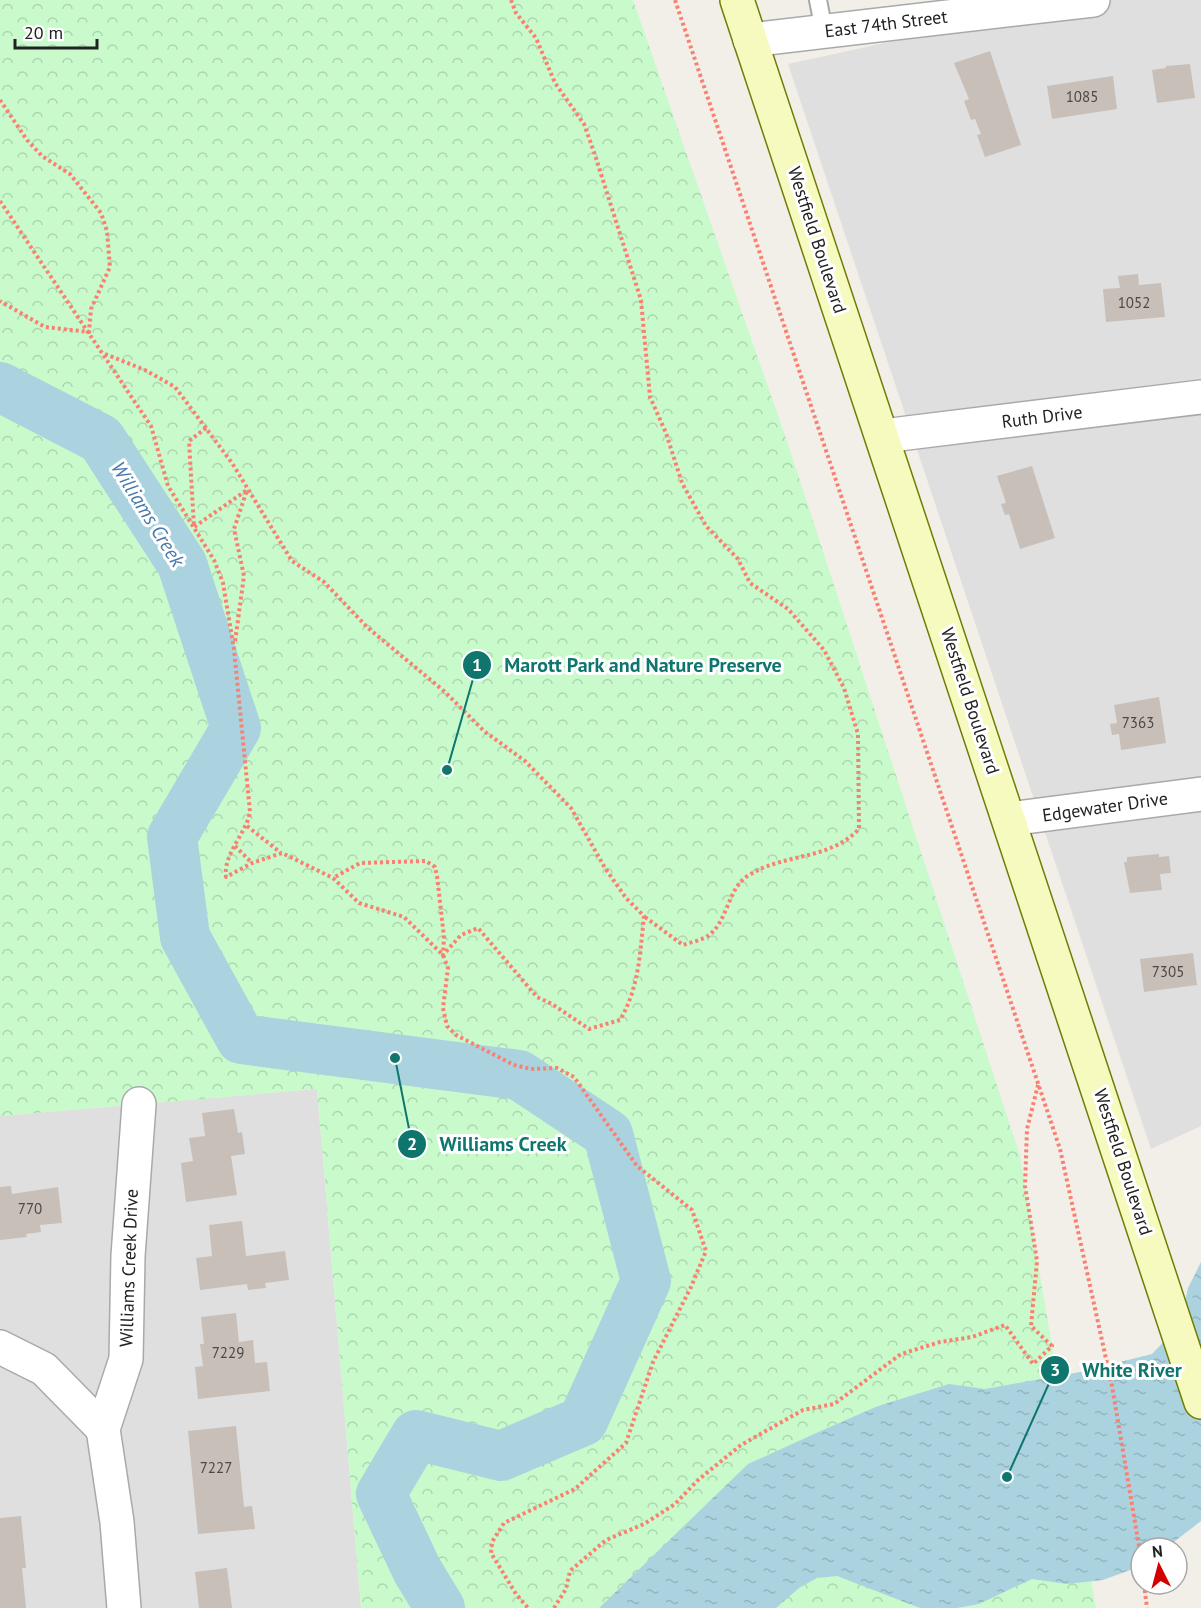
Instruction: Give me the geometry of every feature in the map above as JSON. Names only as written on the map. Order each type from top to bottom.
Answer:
[{"type":"street","name":"Westfield Boulevard","points":[[737,0],[1010,819],[1201,1402]]},
{"type":"street","name":"East 74th Street","points":[[750,40],[821,16],[1093,0]]},
{"type":"street","name":"Ruth Drive","points":[[883,436],[1201,397]]},
{"type":"street","name":"Edgewater Drive","points":[[1010,819],[1201,794]]},
{"type":"street","name":"Williams Creek Drive","points":[[124,1608],[116,1512],[104,1429],[126,1359],[128,1256],[139,1104]]},
{"type":"street","points":[[0,1347],[44,1369],[104,1429]]},
{"type":"path","points":[[103,353],[146,370],[175,387],[232,463],[292,561],[324,582],[368,628],[445,692],[484,731],[525,761],[570,808],[605,868],[626,898],[644,916],[683,945],[709,935],[745,878],[777,861],[818,854],[846,842],[859,829],[858,734],[844,688],[824,650],[788,609],[750,583],[738,560],[706,526],[682,483],[666,433],[650,397],[641,300],[594,152],[584,124],[555,83],[536,38],[516,13],[511,0]]},
{"type":"path","points":[[675,0],[1060,1149],[1112,1386],[1137,1536]]},
{"type":"path","points":[[0,100],[27,140],[42,156],[69,174],[101,213],[107,231],[110,267],[91,309],[89,332]]},
{"type":"path","points":[[0,201],[151,426],[168,486],[214,560],[223,583],[234,649],[249,789],[247,826],[225,869],[226,877],[252,863],[282,854]]},
{"type":"path","points":[[0,301],[45,327],[89,332]]},
{"type":"path","points":[[194,527],[189,441],[206,428]]},
{"type":"path","points":[[194,527],[247,490]]},
{"type":"path","points":[[234,649],[244,576],[234,529],[247,490]]},
{"type":"path","points":[[247,826],[282,854],[333,878],[359,903],[404,917],[443,956],[448,968],[442,1008],[447,1026],[456,1035],[514,1065],[531,1069],[557,1068],[574,1077],[637,1166],[692,1210],[706,1251],[691,1287],[653,1362],[626,1443],[575,1489],[514,1516],[497,1530],[492,1542],[491,1553],[516,1594],[528,1608]]},
{"type":"path","points":[[235,846],[252,863]]},
{"type":"path","points":[[333,878],[360,863],[426,861],[435,867],[444,937],[443,956]]},
{"type":"path","points":[[443,956],[461,935],[478,928],[537,997],[552,1004],[589,1029],[620,1020],[627,1009],[637,978],[644,916]]},
{"type":"path","points":[[554,1608],[566,1589],[570,1571],[606,1540],[644,1524],[675,1504],[698,1480],[741,1445],[803,1410],[834,1404],[901,1354],[1005,1325],[1033,1364],[1052,1346],[1031,1326],[1037,1261],[1025,1186],[1027,1129],[1038,1084]]},
{"type":"shaded area","points":[[961,0],[1201,0],[1201,1126],[1151,1149],[788,64],[967,25]]},
{"type":"shaded area","points":[[317,1089],[361,1608],[0,1608],[0,1116]]},
{"type":"green space","points":[[0,0],[633,0],[790,450],[1020,1156],[1096,1608],[361,1608],[317,1089],[0,1116]]},
{"type":"water","points":[[1201,1262],[1201,1521],[1182,1536],[1129,1536],[1129,1570],[1103,1580],[1067,1584],[1032,1579],[979,1604],[957,1608],[920,1608],[837,1576],[817,1578],[799,1588],[776,1608],[599,1608],[748,1464],[878,1406],[949,1384],[985,1389],[1080,1372],[1152,1354],[1180,1325],[1188,1288]]},
{"type":"building","points":[[990,51],[1021,145],[985,157],[977,135],[981,134],[975,119],[971,120],[964,101],[969,99],[954,63]]},
{"type":"building","points":[[1190,64],[1195,98],[1157,103],[1152,70]]},
{"type":"building","points":[[1113,76],[1117,109],[1052,119],[1047,86]]},
{"type":"building","points":[[1138,274],[1139,285],[1161,283],[1165,317],[1106,322],[1103,289],[1120,288],[1118,276]]},
{"type":"building","points":[[1032,466],[1055,538],[1020,549],[1009,514],[1005,515],[1001,504],[1006,503],[997,476]]},
{"type":"building","points":[[1159,697],[1166,743],[1121,750],[1119,734],[1112,735],[1110,724],[1117,723],[1114,705]]},
{"type":"building","points":[[1159,854],[1159,857],[1169,856],[1171,873],[1160,874],[1162,890],[1130,893],[1124,862],[1127,862],[1127,857]]},
{"type":"building","points":[[1193,953],[1197,985],[1144,992],[1140,959]]},
{"type":"building","points":[[234,1109],[238,1133],[242,1132],[245,1154],[231,1156],[237,1195],[186,1202],[181,1163],[193,1161],[189,1138],[205,1136],[202,1113]]},
{"type":"building","points":[[11,1186],[12,1194],[58,1187],[62,1223],[40,1225],[41,1232],[26,1234],[27,1237],[0,1240],[0,1187]]},
{"type":"building","points":[[242,1221],[246,1256],[285,1251],[289,1280],[265,1283],[266,1288],[248,1290],[247,1284],[200,1290],[196,1258],[212,1256],[209,1225]]},
{"type":"building","points":[[236,1313],[239,1342],[253,1340],[255,1363],[267,1362],[270,1391],[198,1399],[195,1367],[203,1366],[200,1344],[204,1344],[201,1317]]},
{"type":"building","points":[[236,1426],[244,1507],[252,1506],[255,1529],[198,1534],[188,1431]]},
{"type":"building","points":[[21,1516],[26,1568],[22,1568],[26,1608],[0,1608],[0,1518]]},
{"type":"building","points":[[227,1568],[232,1608],[199,1608],[195,1572]]},
{"type":"waterway","name":"Williams Creek","points":[[0,387],[101,439],[182,564],[236,728],[172,837],[185,937],[241,1039],[519,1075],[608,1134],[646,1281],[583,1421],[501,1456],[416,1435],[381,1494],[417,1570],[440,1608]]},
{"type":"place","name":"Marott Park and Nature Preserve","points":[[447,770]]},
{"type":"place","name":"Williams Creek","points":[[395,1058]]},
{"type":"place","name":"White River","points":[[1007,1477]]}]
